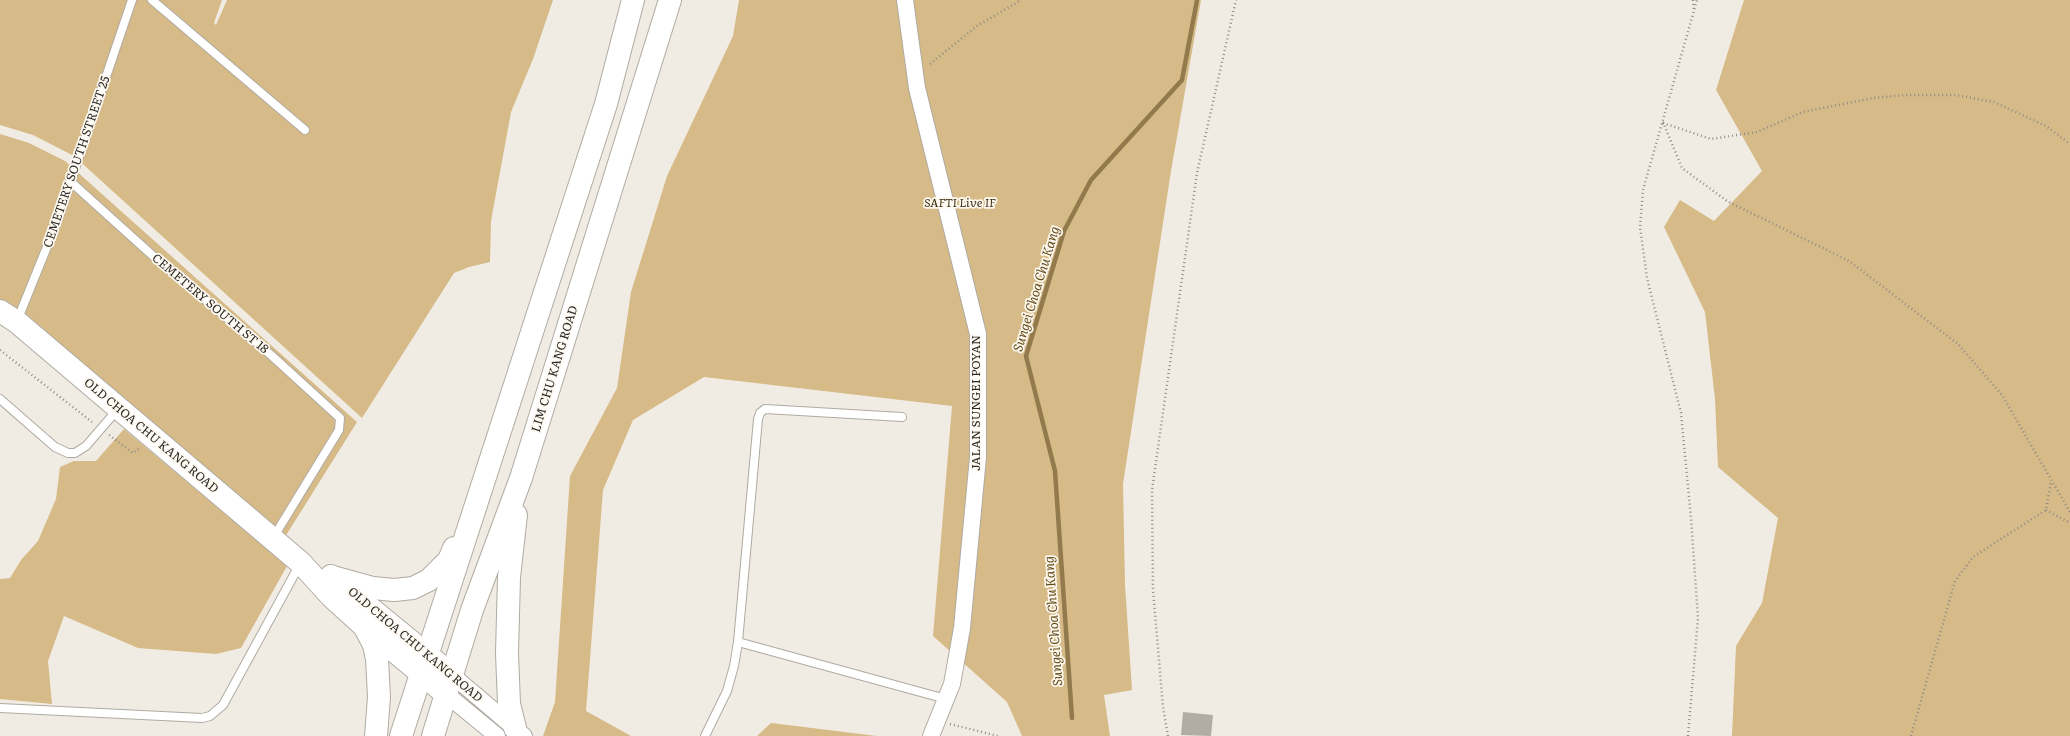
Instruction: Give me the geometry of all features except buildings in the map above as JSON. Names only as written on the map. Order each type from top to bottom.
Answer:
[{"type":"main road","points":[[401,736],[606,104],[633,0]]},
{"type":"main road","name":"LIM CHU KANG ROAD","points":[[433,736],[472,610],[521,478],[670,0]]},
{"type":"main road","name":"OLD CHOA CHU KANG ROAD","points":[[9,316],[301,563],[331,596],[364,626],[424,664]]},
{"type":"main road","points":[[512,733],[507,683],[508,585],[521,478]]},
{"type":"main road","points":[[333,577],[373,588],[394,590],[413,588],[430,580],[448,560],[475,507]]},
{"type":"main road","name":"OLD CHOA CHU KANG ROAD","points":[[301,563],[333,577],[424,664],[449,685]]},
{"type":"main road","points":[[364,626],[374,645],[377,659],[379,697],[376,736]]},
{"type":"street","name":"JALAN SUNGEI POYAN","points":[[905,0],[915,75],[978,334],[978,458],[962,628],[952,684],[931,736]]},
{"type":"street","name":"OLD CHOA CHU KANG ROAD","points":[[449,685],[512,733]]},
{"type":"lane","name":"CEMETERY SOUTH STREET 25","points":[[9,316],[57,222],[132,0]]},
{"type":"lane","points":[[152,0],[305,130]]},
{"type":"lane","name":"CEMETERY SOUTH ST 18","points":[[70,182],[152,255],[271,355],[340,418],[339,430],[272,539]]},
{"type":"lane","points":[[0,399],[62,451],[74,453],[81,450],[118,409]]},
{"type":"lane","points":[[705,736],[727,691],[734,666],[738,642],[758,419],[760,413],[766,409],[902,417]]},
{"type":"lane","points":[[0,708],[202,718],[210,716],[217,712],[222,705],[301,563]]},
{"type":"lane","points":[[738,642],[946,699]]},
{"type":"path","points":[[915,75],[977,26],[1020,0]]},
{"type":"path","points":[[1168,736],[1163,707],[1153,590],[1152,490],[1197,173],[1236,0]]},
{"type":"path","points":[[1693,0],[1694,11]]},
{"type":"path","points":[[1688,736],[1698,618],[1690,503],[1681,413],[1647,278],[1640,227],[1642,190],[1663,122],[1697,0]]},
{"type":"path","points":[[1663,122],[1711,139],[1757,132],[1803,112],[1873,98],[1905,95],[1956,95],[1994,102],[2046,126],[2070,144]]},
{"type":"path","points":[[1663,122],[1682,168],[1727,201],[1849,261],[1958,344],[2002,395],[2051,482],[2070,512]]},
{"type":"path","points":[[0,350],[133,454],[152,438]]},
{"type":"path","points":[[1911,736],[1955,581],[1973,557],[2046,510],[2051,482]]},
{"type":"path","points":[[2046,510],[2070,523]]},
{"type":"path","points":[[938,721],[998,736]]},
{"type":"green space","points":[[0,0],[222,0],[214,23],[216,25],[227,0],[553,0],[533,59],[511,112],[491,221],[490,262],[469,267],[454,273],[362,418],[74,156],[33,135],[0,125]]},
{"type":"green space","name":"SAFTI Live IF","points":[[739,0],[1201,0],[1171,171],[1123,484],[1125,585],[1132,690],[1104,695],[1110,736],[1022,736],[1007,702],[933,636],[952,406],[704,377],[633,420],[603,490],[586,711],[631,736],[543,736],[555,702],[570,476],[617,388],[631,292],[667,176],[733,36]]},
{"type":"green space","points":[[1744,0],[2070,0],[2070,736],[1732,736],[1736,646],[1762,603],[1778,518],[1718,467],[1715,399],[1705,312],[1664,227],[1680,200],[1714,221],[1762,171],[1716,90]]},
{"type":"green space","points":[[0,134],[29,143],[65,161],[357,422],[285,537],[0,303]]},
{"type":"green space","points":[[124,429],[287,566],[241,648],[216,654],[138,648],[64,616],[48,661],[52,704],[0,699],[0,579],[10,578],[21,560],[38,541],[56,499],[60,467],[74,461],[96,461]]},
{"type":"green space","points":[[771,723],[877,736],[757,736]]},
{"type":"waterway","name":"Sungei Choa Chu Kang","points":[[1072,718],[1055,471],[1026,356],[1064,231],[1091,180],[1182,80],[1197,0]]}]
